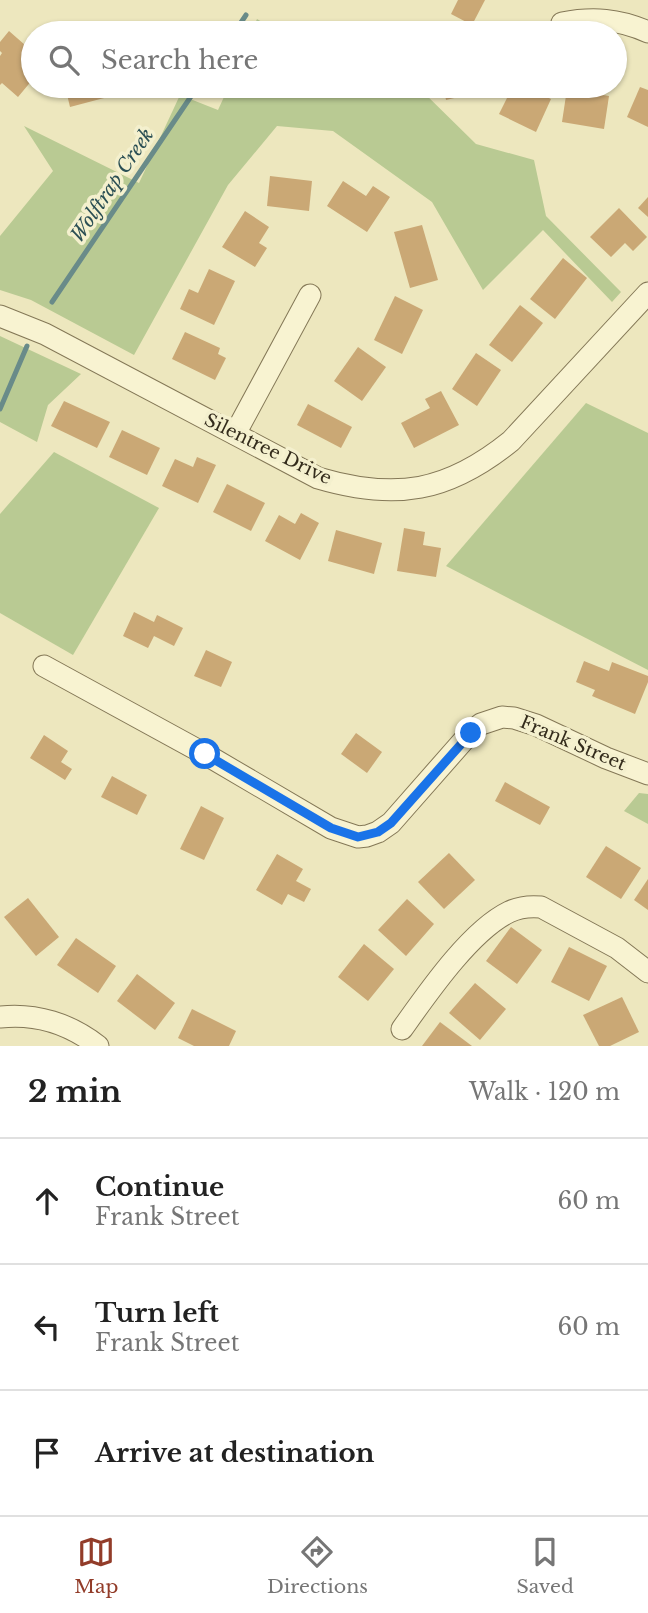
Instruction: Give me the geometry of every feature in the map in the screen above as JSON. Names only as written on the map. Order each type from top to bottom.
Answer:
[{"type":"street","points":[[583,21],[616,21]]},
{"type":"street","points":[[627,23],[648,32]]},
{"type":"street","name":"Silentree Drive","points":[[0,316],[45,334],[318,478],[348,487],[377,491],[408,490],[437,484],[462,474],[510,441],[648,293]]},
{"type":"street","points":[[235,434],[310,295]]},
{"type":"street","name":"Frank Street","points":[[44,666],[205,754],[331,828],[358,837],[378,832],[391,823],[471,733],[491,719],[514,718],[536,725],[606,758],[648,774]]},
{"type":"street","points":[[402,1029],[429,990],[463,950],[508,912],[527,906],[541,907],[617,948],[648,972]]},
{"type":"street","points":[[0,1017],[30,1016],[52,1021],[68,1027],[98,1046]]},
{"type":"green space","points":[[179,98],[188,98],[218,110],[224,98],[429,98],[476,144],[534,160],[546,216],[621,292],[612,302],[543,230],[483,290],[432,202],[333,131],[277,126],[228,185],[134,355],[31,300],[0,290],[0,236],[53,171],[24,126],[139,183]]},
{"type":"green space","points":[[0,336],[81,374],[48,405],[37,442],[0,422]]},
{"type":"green space","points":[[586,403],[648,433],[648,670],[446,566]]},
{"type":"green space","points":[[54,452],[159,508],[73,655],[0,613],[0,514]]},
{"type":"green space","points":[[639,793],[648,794],[648,824],[624,811]]},
{"type":"building","points":[[458,0],[485,0],[474,21],[464,21],[451,14]]},
{"type":"building","points":[[9,31],[21,42],[21,93],[18,97],[2,83],[0,85],[0,42]]},
{"type":"building","points":[[640,87],[648,90],[648,127],[627,117]]},
{"type":"building","points":[[68,98],[104,98],[70,107]]},
{"type":"building","points":[[507,98],[551,99],[536,132],[499,114]]},
{"type":"building","points":[[566,98],[609,98],[604,129],[562,122]]},
{"type":"building","points":[[270,176],[312,181],[309,211],[267,206]]},
{"type":"building","points":[[343,181],[366,196],[373,186],[390,197],[367,232],[327,206]]},
{"type":"building","points":[[648,197],[648,217],[638,208]]},
{"type":"building","points":[[619,208],[647,237],[633,251],[625,243],[611,257],[590,237]]},
{"type":"building","points":[[245,211],[269,227],[259,243],[267,248],[255,267],[222,247]]},
{"type":"building","points":[[422,225],[438,280],[410,288],[394,232]]},
{"type":"building","points":[[563,258],[587,278],[555,319],[530,299]]},
{"type":"building","points":[[209,269],[235,281],[214,325],[180,309],[189,289],[198,293]]},
{"type":"building","points":[[395,296],[423,310],[402,354],[374,340]]},
{"type":"building","points":[[520,305],[543,323],[512,362],[489,345]]},
{"type":"building","points":[[185,332],[220,348],[218,354],[226,358],[215,380],[172,359]]},
{"type":"building","points":[[358,347],[386,367],[362,401],[334,381]]},
{"type":"building","points":[[476,353],[501,370],[477,406],[452,389]]},
{"type":"building","points":[[441,391],[459,425],[414,448],[401,423],[430,408],[425,399]]},
{"type":"building","points":[[64,401],[110,422],[97,448],[51,426]]},
{"type":"building","points":[[308,404],[352,427],[341,448],[297,425]]},
{"type":"building","points":[[122,430],[160,448],[147,475],[109,457]]},
{"type":"building","points":[[197,457],[216,465],[198,503],[162,486],[175,459],[193,467]]},
{"type":"building","points":[[227,484],[265,503],[251,531],[213,512]]},
{"type":"building","points":[[301,513],[319,523],[300,560],[265,541],[279,515],[295,524]]},
{"type":"building","points":[[404,528],[425,532],[423,545],[441,548],[436,577],[397,571]]},
{"type":"building","points":[[336,530],[382,543],[374,574],[328,561]]},
{"type":"building","points":[[134,612],[154,622],[157,615],[183,628],[174,646],[154,636],[148,648],[123,636]]},
{"type":"building","points":[[206,650],[232,662],[221,687],[194,676]]},
{"type":"building","points":[[584,661],[609,671],[612,662],[648,676],[635,714],[592,696],[595,690],[576,682]]},
{"type":"building","points":[[356,733],[382,752],[367,773],[341,754]]},
{"type":"building","points":[[44,735],[68,751],[61,762],[72,769],[65,780],[30,758]]},
{"type":"building","points":[[112,776],[147,795],[137,815],[101,797]]},
{"type":"building","points":[[505,782],[550,807],[540,825],[495,801]]},
{"type":"building","points":[[201,806],[224,818],[204,860],[180,849]]},
{"type":"building","points":[[606,846],[641,868],[621,899],[586,877]]},
{"type":"building","points":[[449,853],[475,880],[444,909],[418,882]]},
{"type":"building","points":[[277,854],[303,869],[296,881],[311,889],[304,902],[288,894],[282,905],[256,890]]},
{"type":"building","points":[[648,879],[648,910],[634,900]]},
{"type":"building","points":[[28,898],[59,937],[36,956],[4,917]]},
{"type":"building","points":[[407,899],[434,924],[406,956],[378,930]]},
{"type":"building","points":[[511,927],[542,950],[517,984],[486,961]]},
{"type":"building","points":[[76,938],[116,966],[98,993],[57,965]]},
{"type":"building","points":[[364,944],[394,969],[368,1001],[338,977]]},
{"type":"building","points":[[569,947],[607,966],[589,1001],[551,982]]},
{"type":"building","points":[[137,974],[175,1003],[155,1030],[117,1001]]},
{"type":"building","points":[[475,983],[506,1009],[480,1040],[449,1013]]},
{"type":"building","points":[[622,997],[639,1032],[610,1046],[599,1046],[583,1015]]},
{"type":"building","points":[[192,1009],[236,1031],[229,1046],[194,1046],[178,1038]]},
{"type":"building","points":[[440,1022],[472,1046],[422,1046]]},
{"type":"waterway","name":"Wolftrap Creek","points":[[242,21],[246,15]]},
{"type":"waterway","name":"Wolftrap Creek","points":[[52,302],[190,98]]},
{"type":"waterway","name":"Wolftrap Creek","points":[[0,409],[27,346]]},
{"type":"route","points":[[205,754],[331,828],[358,837],[378,832],[391,823],[471,733]]}]
